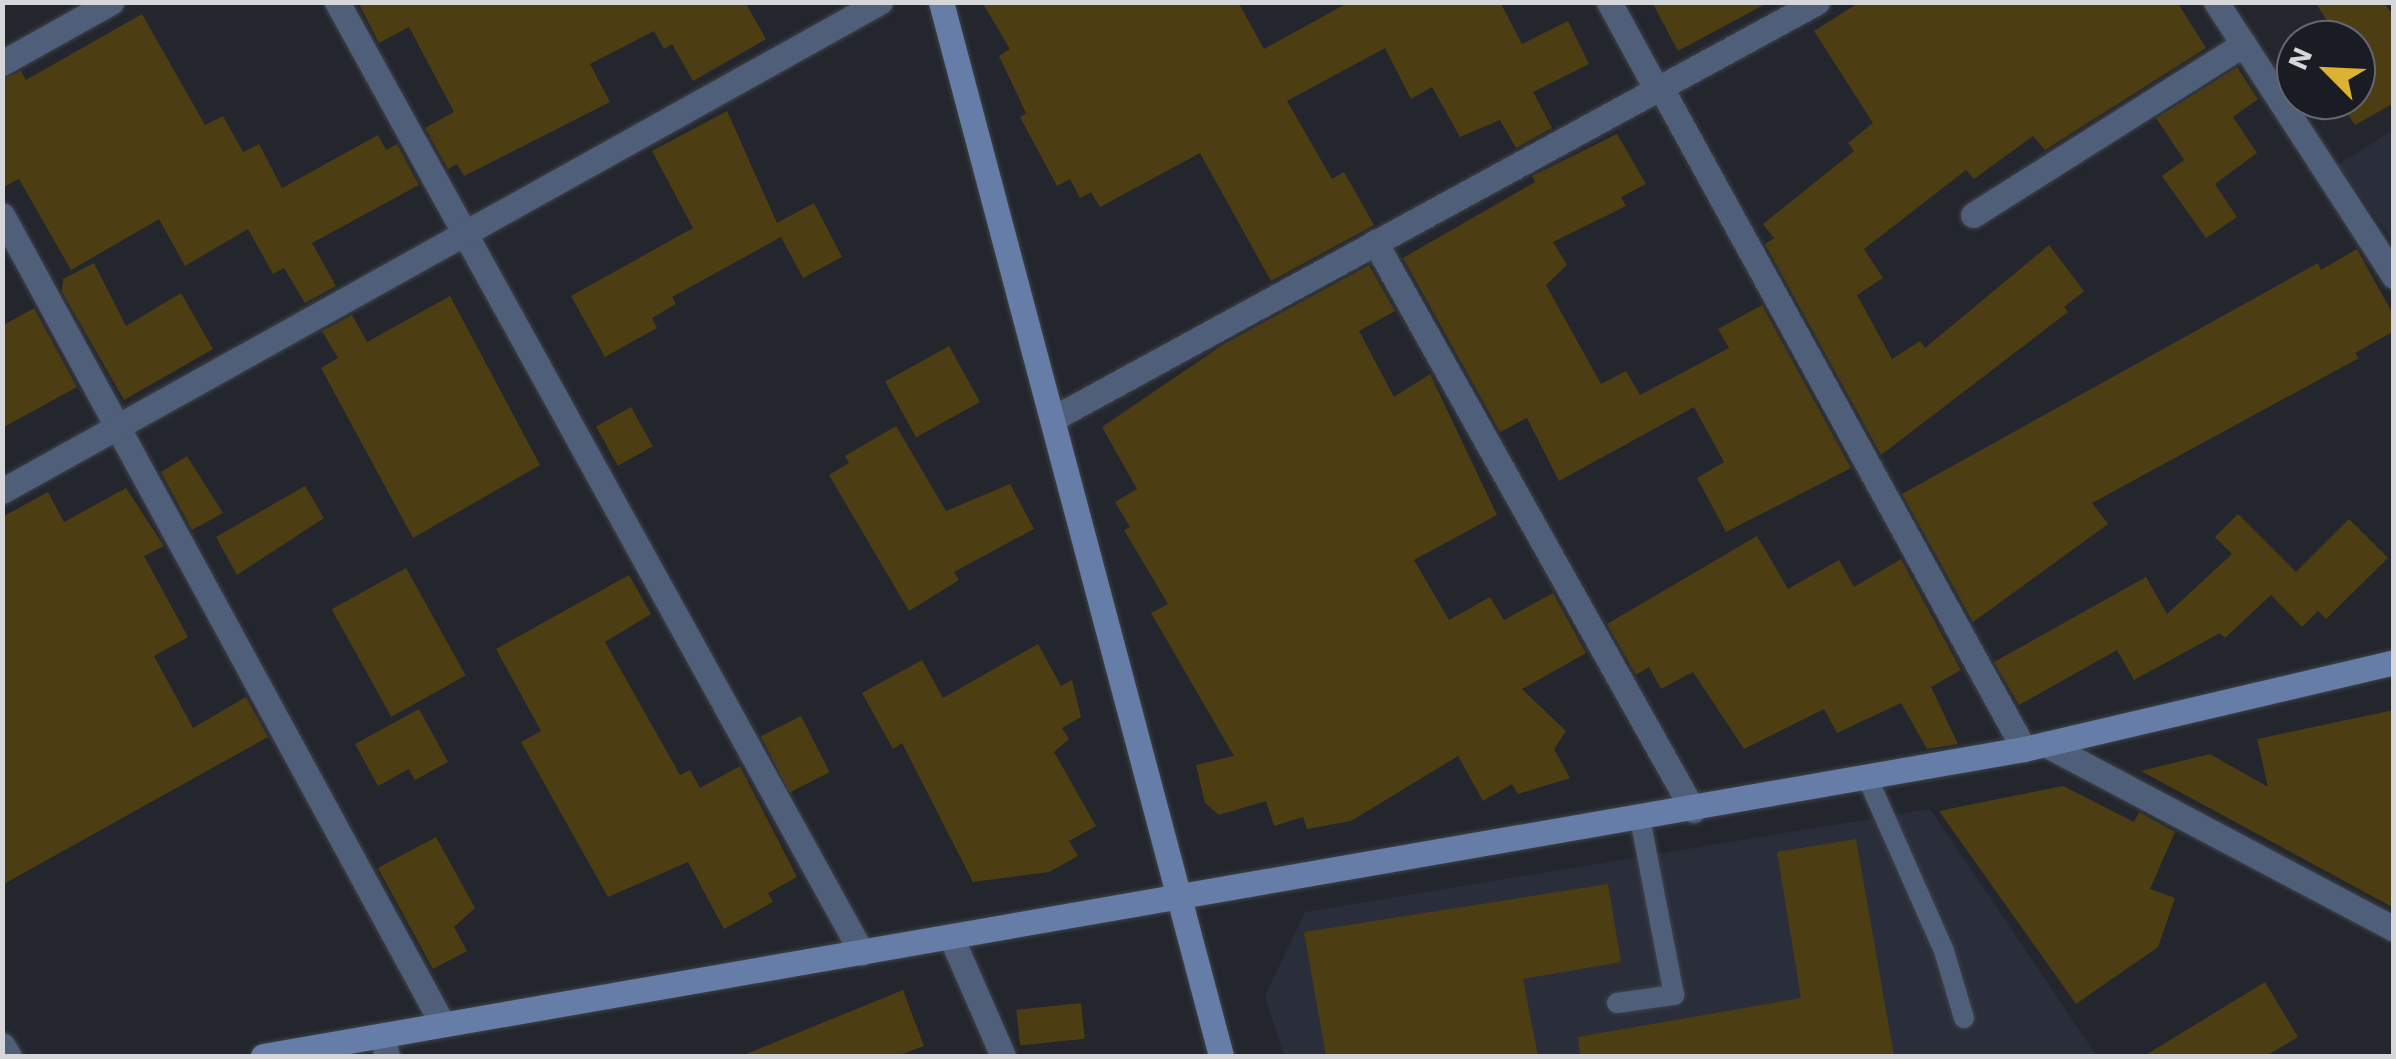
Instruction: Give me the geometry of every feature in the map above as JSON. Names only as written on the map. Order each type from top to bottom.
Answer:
[{"type":"street","points":[[2,63],[111,2]]},
{"type":"street","points":[[337,2],[862,953]]},
{"type":"street","points":[[2,491],[880,2]]},
{"type":"street","points":[[941,2],[1182,900],[1220,1056]]},
{"type":"street","points":[[1610,2],[2034,746],[2394,929]]},
{"type":"street","points":[[1054,418],[1817,2]]},
{"type":"street","points":[[2216,2],[2394,276]]},
{"type":"street","points":[[1974,215],[2244,44]]},
{"type":"street","points":[[2,215],[442,1023]]},
{"type":"street","points":[[1375,242],[1693,810]]},
{"type":"street","points":[[264,1056],[384,1046],[442,1023],[1693,810],[2034,746],[2394,662]]},
{"type":"street","points":[[951,938],[1002,1056]]},
{"type":"street","points":[[2,1045],[8,1056]]},
{"type":"lane","points":[[1867,776],[1944,952],[1964,1018]]},
{"type":"lane","points":[[1617,1003],[1674,995],[1640,818]]},
{"type":"shaded area","points":[[2393,130],[2393,241],[2338,165]]},
{"type":"shaded area","points":[[1930,809],[2097,1056],[1284,1056],[1265,996],[1305,912]]},
{"type":"building","points":[[358,2],[745,2],[766,39],[693,81],[672,44],[664,49],[654,31],[590,64],[610,102],[464,176],[457,164],[448,169],[425,128],[454,112],[409,27],[379,43]]},
{"type":"building","points":[[982,2],[1238,2],[1264,49],[1349,2],[1500,2],[1522,44],[1568,21],[1589,64],[1533,92],[1552,128],[1516,148],[1500,120],[1460,137],[1432,87],[1411,99],[1385,48],[1287,101],[1332,179],[1344,172],[1374,225],[1271,281],[1200,153],[1100,207],[1091,192],[1080,198],[1070,179],[1057,186],[1020,117],[1026,113],[999,56],[1010,49]]},
{"type":"building","points":[[1652,2],[1769,2],[1678,51]]},
{"type":"building","points":[[1860,2],[2177,2],[2206,48],[2045,150],[2033,136],[1974,179],[1966,170],[1864,249],[1883,278],[1857,295],[1892,359],[1920,341],[1925,348],[2049,245],[2084,291],[2064,307],[2068,312],[1881,455],[1765,244],[1774,238],[1763,224],[1854,151],[1848,143],[1873,123],[1814,31]]},
{"type":"building","points":[[2315,2],[2384,2],[2394,17],[2394,103],[2376,113],[2376,20],[2327,20]]},
{"type":"building","points":[[142,14],[205,125],[223,116],[243,152],[259,144],[282,188],[378,135],[386,150],[397,144],[419,185],[312,243],[336,286],[305,303],[284,268],[273,274],[248,229],[185,266],[159,219],[71,270],[19,179],[2,188],[2,79],[21,71],[26,80]]},
{"type":"building","points":[[2237,67],[2258,99],[2233,117],[2257,153],[2215,184],[2237,217],[2206,238],[2162,176],[2184,160],[2156,118]]},
{"type":"building","points":[[727,111],[777,223],[814,203],[842,257],[803,278],[781,237],[672,297],[676,304],[652,318],[657,328],[605,357],[571,296],[693,228],[652,151]]},
{"type":"building","points":[[1617,134],[1646,184],[1621,197],[1626,206],[1553,242],[1567,265],[1546,285],[1601,384],[1626,371],[1640,395],[1729,348],[1718,329],[1762,305],[1851,468],[1726,532],[1697,478],[1724,462],[1694,407],[1559,481],[1527,418],[1500,432],[1403,258],[1535,182],[1532,176]]},
{"type":"building","points":[[2357,249],[2394,316],[2394,331],[2355,353],[2359,358],[2092,503],[2108,524],[1973,622],[1902,494],[2318,263],[2321,270]]},
{"type":"building","points":[[94,263],[126,326],[181,293],[213,349],[124,400],[62,292],[63,279]]},
{"type":"building","points":[[1369,265],[1395,311],[1359,331],[1394,397],[1430,374],[1497,515],[1414,560],[1449,620],[1490,597],[1504,620],[1553,593],[1586,653],[1522,689],[1566,731],[1554,749],[1570,778],[1518,794],[1512,784],[1483,801],[1458,756],[1351,821],[1307,829],[1303,817],[1274,826],[1266,801],[1219,815],[1205,803],[1196,765],[1234,756],[1151,613],[1168,604],[1124,530],[1130,527],[1115,502],[1137,489],[1102,427],[1224,344]]},
{"type":"building","points":[[450,296],[540,465],[413,538],[321,368],[338,358],[322,331],[352,315],[367,342]]},
{"type":"building","points":[[34,308],[77,387],[2,428],[2,326]]},
{"type":"building","points":[[949,346],[980,402],[916,437],[885,381]]},
{"type":"building","points":[[631,407],[653,446],[618,466],[596,426]]},
{"type":"building","points":[[896,426],[946,511],[1010,484],[1034,529],[954,572],[959,580],[909,611],[829,475],[849,463],[845,456]]},
{"type":"building","points":[[187,456],[223,513],[192,530],[161,472]]},
{"type":"building","points":[[305,486],[324,518],[237,575],[216,537]]},
{"type":"building","points":[[126,488],[164,546],[144,556],[188,637],[154,656],[193,728],[246,697],[268,737],[2,885],[2,517],[48,492],[64,522]]},
{"type":"building","points":[[2238,514],[2296,572],[2349,519],[2388,558],[2326,619],[2318,611],[2302,627],[2271,595],[2225,638],[2220,633],[2134,680],[2117,650],[2019,705],[1994,662],[2146,577],[2167,614],[2232,554],[2215,537]]},
{"type":"building","points":[[1757,536],[1788,589],[1839,560],[1854,587],[1901,559],[1961,670],[1931,687],[1958,744],[1927,749],[1901,703],[1837,733],[1824,709],[1744,749],[1693,672],[1661,689],[1649,667],[1636,675],[1607,624]]},
{"type":"building","points":[[406,568],[466,676],[391,717],[332,609]]},
{"type":"building","points":[[629,575],[651,614],[605,642],[680,775],[690,770],[700,788],[740,766],[797,877],[768,893],[773,902],[724,929],[688,862],[608,897],[521,742],[541,731],[496,649]]},
{"type":"building","points":[[1038,644],[1061,686],[1072,680],[1081,717],[1062,728],[1069,739],[1054,752],[1096,826],[1069,841],[1078,856],[1049,872],[973,882],[902,743],[893,749],[862,693],[922,660],[943,698]]},
{"type":"building","points":[[419,709],[448,762],[415,780],[409,769],[378,786],[355,744]]},
{"type":"building","points":[[2394,710],[2394,908],[2141,771],[2210,754],[2268,787],[2257,739]]},
{"type":"building","points":[[801,716],[830,772],[790,793],[761,736]]},
{"type":"building","points":[[2063,786],[2134,822],[2139,812],[2175,832],[2150,889],[2175,898],[2158,947],[2076,1004],[1939,811]]},
{"type":"building","points":[[436,837],[475,908],[454,927],[467,951],[433,969],[378,868]]},
{"type":"building","points":[[1856,839],[1894,1056],[1580,1056],[1578,1037],[1801,998],[1777,852]]},
{"type":"building","points":[[1608,884],[1621,962],[1523,979],[1538,1056],[1326,1056],[1304,932]]},
{"type":"building","points":[[2265,982],[2298,1037],[2266,1056],[2144,1056]]},
{"type":"building","points":[[903,990],[924,1046],[897,1056],[741,1056]]},
{"type":"building","points":[[1081,1003],[1085,1039],[1020,1046],[1016,1010]]}]
